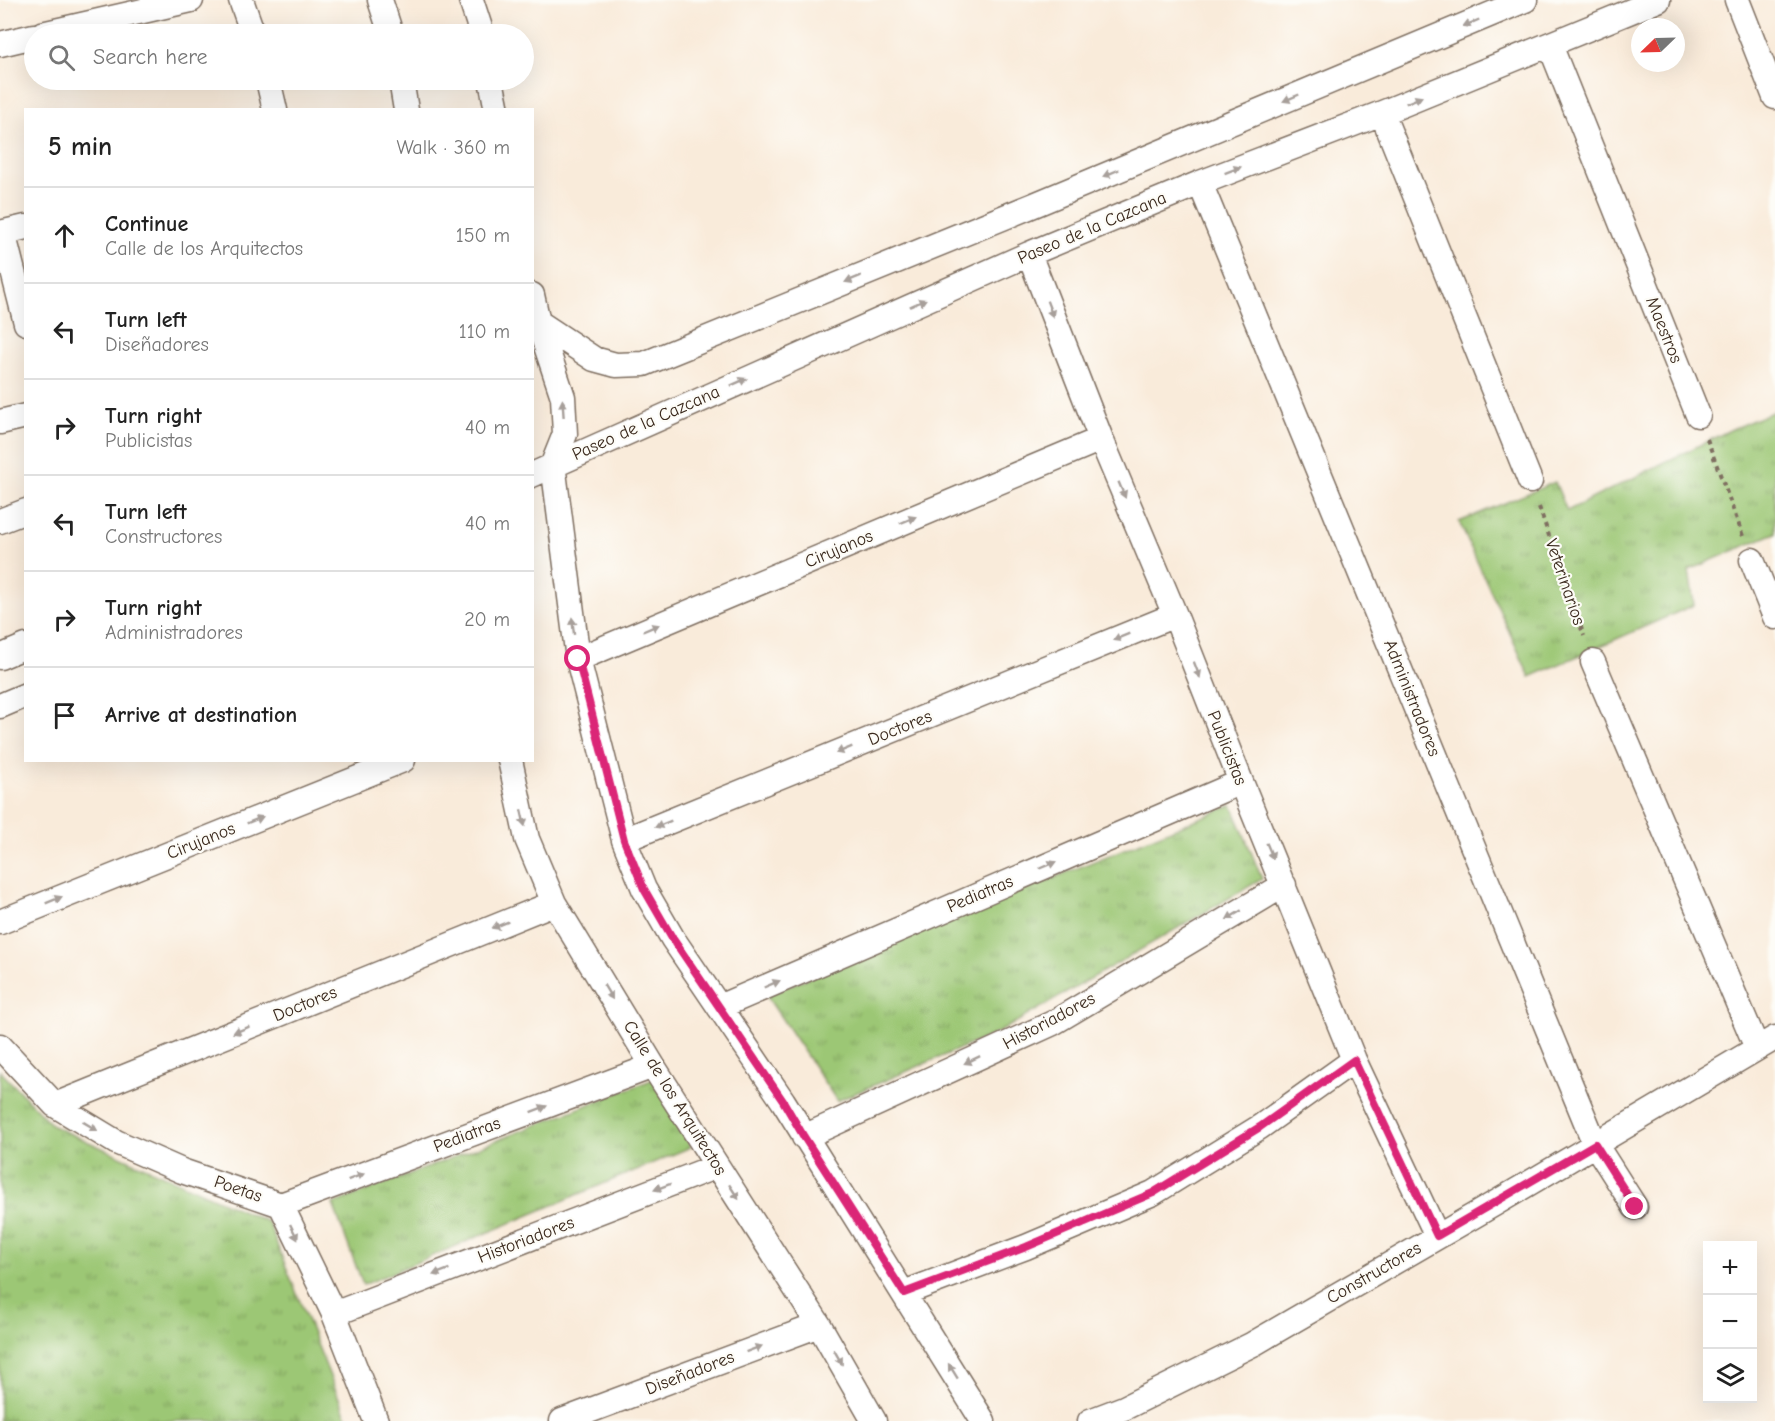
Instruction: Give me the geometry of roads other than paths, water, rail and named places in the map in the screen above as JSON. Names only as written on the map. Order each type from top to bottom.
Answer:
[{"type":"street","points":[[86,24],[191,0]]},
{"type":"street","points":[[241,0],[249,24]]},
{"type":"street","points":[[380,0],[388,24]]},
{"type":"street","points":[[471,0],[479,24]]},
{"type":"street","points":[[535,321],[594,359],[616,365],[644,364],[1034,205],[1524,0]]},
{"type":"street","name":"Paseo de la Cazcana","points":[[543,469],[1029,254],[1200,183],[1382,113],[1658,0]]},
{"type":"street","points":[[1737,0],[1775,97]]},
{"type":"street","points":[[0,44],[24,38]]},
{"type":"street","name":"Maestros","points":[[1550,45],[1698,415]]},
{"type":"street","points":[[270,90],[275,108]]},
{"type":"street","points":[[403,90],[406,108]]},
{"type":"street","points":[[493,90],[497,108]]},
{"type":"street","points":[[1382,113],[1530,481]]},
{"type":"street","name":"Administradores","points":[[1200,183],[1595,1144],[1635,1207]]},
{"type":"street","points":[[9,231],[24,312]]},
{"type":"street","name":"Publicistas","points":[[1029,254],[1101,438],[1175,615],[1354,1060],[1437,1236]]},
{"type":"street","points":[[535,321],[563,397],[565,434],[543,469],[578,659],[624,840],[644,889],[673,939],[783,1101],[983,1421]]},
{"type":"street","points":[[0,422],[24,416]]},
{"type":"street","name":"Cirujanos","points":[[578,659],[1101,438]]},
{"type":"street","points":[[0,521],[24,512]]},
{"type":"street","points":[[1752,560],[1775,617]]},
{"type":"street","name":"Doctores","points":[[624,840],[1175,615]]},
{"type":"street","points":[[0,657],[24,647]]},
{"type":"street","points":[[1593,662],[1766,1043]]},
{"type":"street","points":[[0,706],[24,696]]},
{"type":"street","name":"Cirujanos","points":[[0,922],[398,762]]},
{"type":"street","name":"Calle de los Arquitectos","points":[[510,762],[527,839],[554,903],[653,1066],[819,1324],[874,1421]]},
{"type":"street","name":"Pediatras","points":[[718,1007],[1241,782]]},
{"type":"street","name":"Historiadores","points":[[804,1137],[1053,1023],[1284,885]]},
{"type":"street","name":"Doctores","points":[[55,1105],[554,903]]},
{"type":"street","name":"Constructores","points":[[1090,1421],[1124,1408],[1253,1344],[1766,1043]]},
{"type":"street","name":"Poetas","points":[[0,1046],[55,1105],[116,1142],[182,1171],[282,1205],[334,1314],[376,1421]]},
{"type":"street","points":[[904,1293],[1026,1247],[1153,1193],[1260,1127],[1354,1060]]},
{"type":"street","name":"Pediatras","points":[[282,1205],[653,1066]]},
{"type":"street","name":"Historiadores","points":[[334,1314],[717,1166]]},
{"type":"street","name":"Diseñadores","points":[[562,1421],[819,1324]]}]
